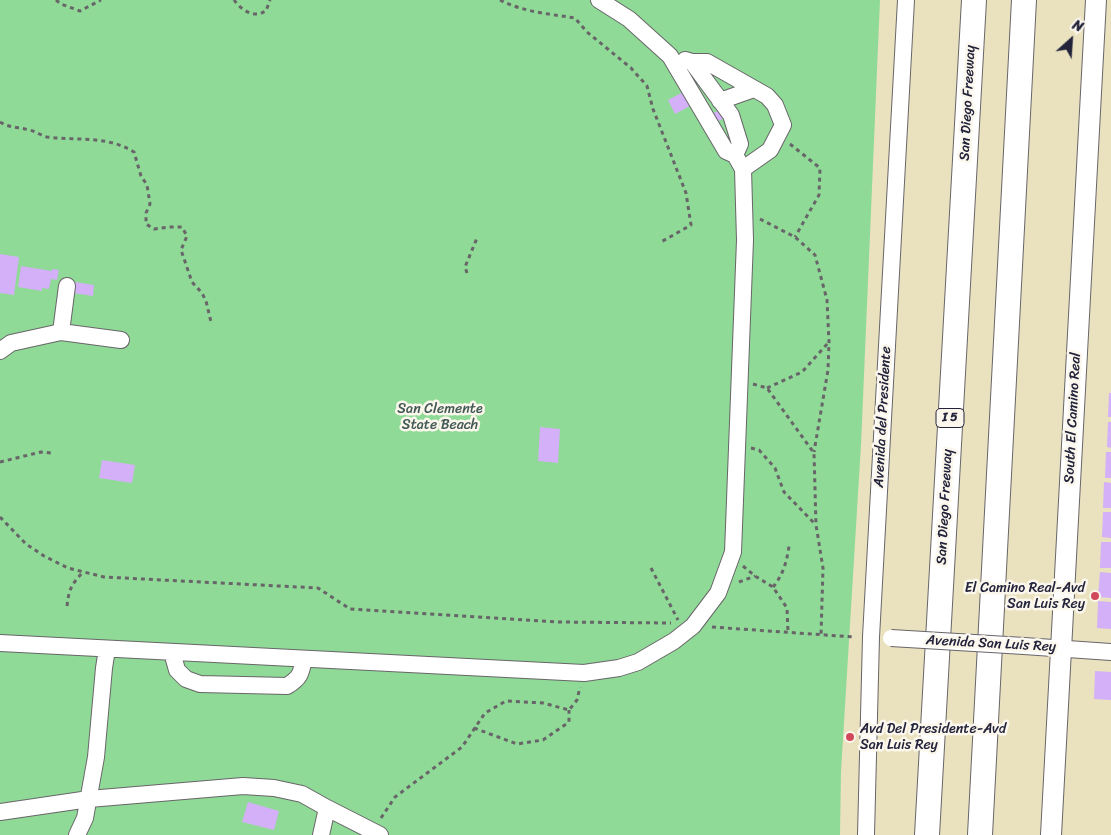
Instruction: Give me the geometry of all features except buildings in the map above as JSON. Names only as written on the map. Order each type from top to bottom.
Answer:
[{"type":"highway","name":"San Diego Freeway","points":[[927,835],[974,0]]},
{"type":"highway","points":[[980,835],[1024,0]]},
{"type":"main road","name":"South El Camino Real","points":[[1051,835],[1096,0]]},
{"type":"street","points":[[599,0],[629,19],[670,56],[726,151],[739,162]]},
{"type":"street","name":"Avenida del Presidente","points":[[866,835],[871,637],[906,0]]},
{"type":"street","points":[[670,56],[692,62],[707,62],[767,96],[776,105],[783,125],[770,150],[739,162]]},
{"type":"street","points":[[0,643],[584,673],[619,668],[638,662],[674,642],[693,626],[718,593],[733,552],[745,240],[739,162],[740,144],[731,115],[692,62]]},
{"type":"street","points":[[720,101],[754,89]]},
{"type":"street","points":[[62,332],[66,286]]},
{"type":"street","points":[[0,351],[11,343],[62,332],[121,340]]},
{"type":"street","name":"Avenida San Luis Rey","points":[[871,637],[1111,652]]},
{"type":"street","points":[[77,835],[85,818],[96,757],[107,648]]},
{"type":"street","points":[[172,652],[177,670],[186,679],[200,684],[287,686],[302,673],[304,659]]},
{"type":"street","points":[[0,812],[88,799],[243,786],[274,788],[302,794],[376,833]]},
{"type":"street","points":[[321,835],[327,808]]},
{"type":"path","points":[[56,0],[61,4],[80,11],[101,0]]},
{"type":"path","points":[[234,0],[237,5],[247,12],[258,14],[266,11],[270,0]]},
{"type":"path","points":[[500,0],[513,6],[546,14],[576,18],[587,32],[631,68],[647,86],[653,109],[686,193],[691,225],[661,242]]},
{"type":"path","points":[[0,122],[45,136],[97,139],[125,146],[134,152],[140,176],[147,185],[150,204],[146,213],[146,224],[154,230],[182,227],[187,236],[182,250],[192,282],[202,293],[206,301],[211,322]]},
{"type":"path","points":[[778,134],[820,168],[819,195],[795,237]]},
{"type":"path","points":[[744,210],[795,237],[815,255],[827,300],[828,370],[814,453],[816,525],[823,568],[821,635]]},
{"type":"path","points":[[466,273],[465,267],[477,238]]},
{"type":"path","points":[[767,388],[802,372],[829,342]]},
{"type":"path","points":[[739,379],[767,388],[814,453]]},
{"type":"path","points":[[737,443],[759,450],[775,468],[784,492],[816,525]]},
{"type":"path","points":[[0,462],[41,452],[52,453]]},
{"type":"path","points":[[0,517],[26,544],[44,556],[68,568],[83,572],[113,579],[318,588],[350,608],[559,622],[679,623],[651,568]]},
{"type":"path","points":[[773,587],[788,558],[789,546]]},
{"type":"path","points":[[731,555],[755,576],[773,587],[787,608],[788,632]]},
{"type":"path","points":[[67,606],[72,583],[83,572]]},
{"type":"path","points":[[693,626],[854,637]]},
{"type":"path","points":[[474,728],[517,744],[543,740],[570,722],[569,710],[577,700],[584,673]]},
{"type":"path","points":[[376,833],[395,797],[462,747],[485,713],[506,701],[543,703],[569,710]]},
{"type":"green space","name":"San Clemente State Beach","points":[[0,0],[880,0],[861,445],[841,771],[840,835],[0,835]]},
{"type":"place","name":"El Camino Real-Avd San Luis Rey","points":[[1095,596]]},
{"type":"place","name":"Avd Del Presidente-Avd San Luis Rey","points":[[850,737]]}]
